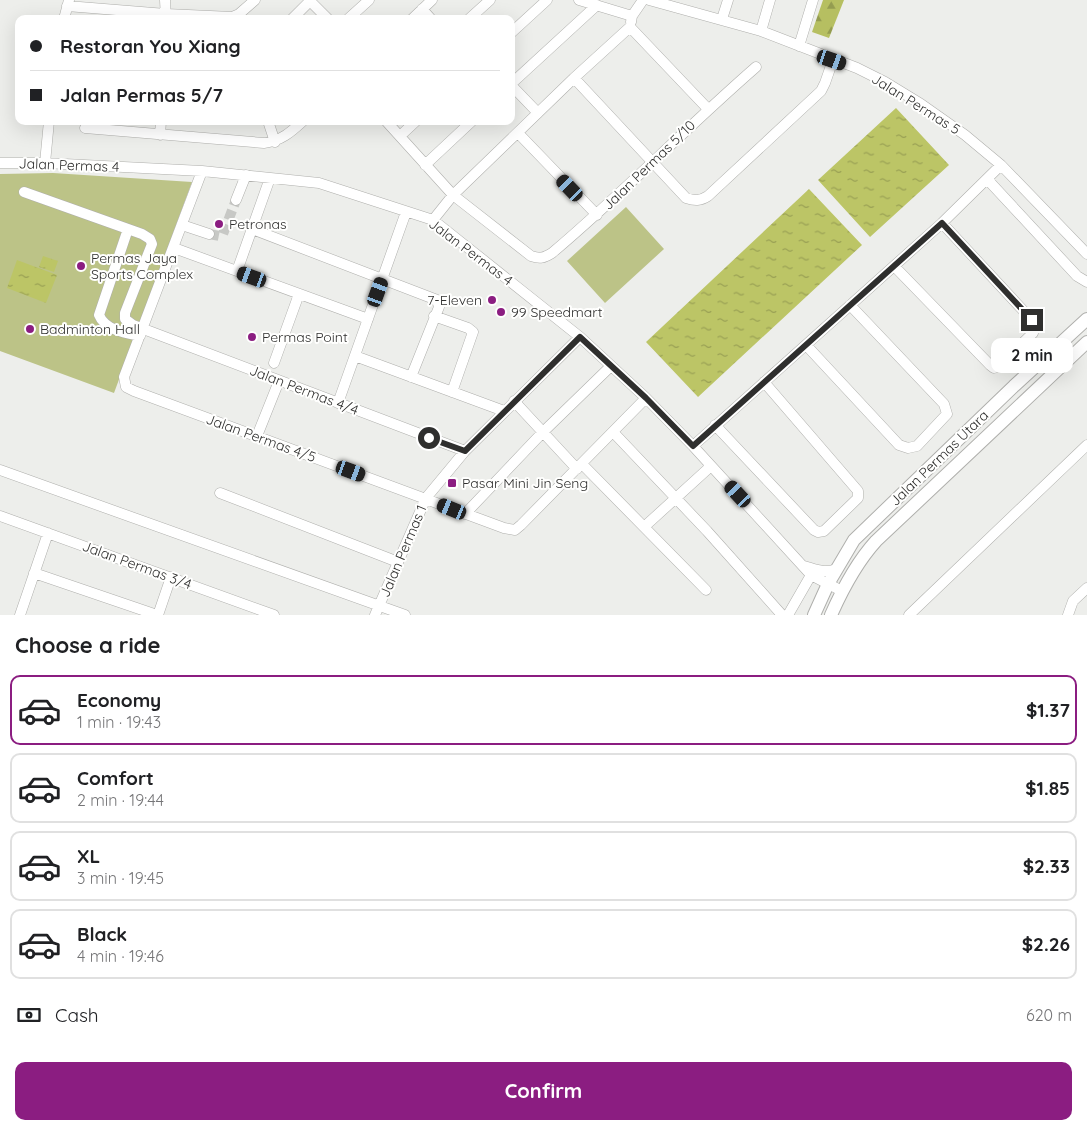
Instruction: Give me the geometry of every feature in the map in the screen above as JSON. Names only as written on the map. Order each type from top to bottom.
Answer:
[{"type":"main road","name":"Jalan Permas Utara","points":[[814,615],[836,569],[854,540],[865,528],[1087,319]]},
{"type":"main road","name":"Jalan Permas Utara","points":[[831,615],[842,591],[863,556],[876,541],[1087,342]]},
{"type":"street","points":[[165,0],[166,15]]},
{"type":"street","points":[[237,15],[255,0]]},
{"type":"street","points":[[296,15],[311,0],[324,15]]},
{"type":"street","points":[[352,15],[369,0]]},
{"type":"street","points":[[416,15],[432,0]]},
{"type":"street","points":[[473,15],[490,0]]},
{"type":"street","points":[[515,29],[547,0]]},
{"type":"street","points":[[578,0],[632,16]]},
{"type":"street","points":[[433,220],[453,195],[574,78],[630,28],[632,16],[643,0]]},
{"type":"street","name":"Jalan Permas 5","points":[[649,0],[761,31],[832,60],[857,68],[885,82],[921,104],[965,135],[1001,164],[1087,254]]},
{"type":"street","points":[[722,19],[728,0]]},
{"type":"street","points":[[761,31],[770,0]]},
{"type":"street","points":[[799,46],[813,0]]},
{"type":"street","points":[[68,3],[158,15]]},
{"type":"street","points":[[515,80],[597,5]]},
{"type":"street","points":[[422,10],[427,15]]},
{"type":"street","points":[[630,28],[708,109]]},
{"type":"street","points":[[574,78],[686,198],[695,201],[708,196],[821,91],[832,60]]},
{"type":"street","name":"Jalan Permas 5/10","points":[[453,195],[531,256],[545,257],[597,215],[708,109],[756,67]]},
{"type":"street","points":[[515,88],[538,113]]},
{"type":"street","points":[[45,163],[49,125]]},
{"type":"street","points":[[160,135],[161,125]]},
{"type":"street","points":[[269,125],[275,142]]},
{"type":"street","points":[[85,128],[264,143],[275,142],[291,133],[299,125]]},
{"type":"street","points":[[390,125],[453,195]]},
{"type":"street","points":[[400,136],[412,125]]},
{"type":"street","points":[[425,165],[468,125]]},
{"type":"street","points":[[518,133],[597,215]]},
{"type":"street","name":"Jalan Permas 4","points":[[0,163],[45,163],[202,171],[320,183],[433,220],[580,337],[646,398],[693,446],[811,575],[842,591]]},
{"type":"street","points":[[693,446],[942,223],[1001,164]]},
{"type":"street","points":[[24,192],[128,229],[151,240],[152,244],[125,317],[141,333],[202,171]]},
{"type":"street","points":[[236,200],[246,175]]},
{"type":"street","points":[[237,271],[270,178]]},
{"type":"street","points":[[987,179],[1077,276],[1087,282]]},
{"type":"street","points":[[338,403],[406,212]]},
{"type":"street","points":[[894,266],[994,368],[1033,334],[1034,326],[1032,320],[942,223]]},
{"type":"street","points":[[182,225],[208,234]]},
{"type":"street","name":"Jalan Permas 4/4","points":[[128,229],[99,315],[104,323],[113,329],[141,333],[278,381],[465,451]]},
{"type":"street","points":[[252,229],[437,300],[439,307],[411,377]]},
{"type":"street","points":[[174,248],[368,319]]},
{"type":"street","points":[[274,362],[299,294]]},
{"type":"street","points":[[806,345],[899,445],[908,448],[917,446],[947,414],[944,404],[850,305]]},
{"type":"street","points":[[434,316],[468,328],[473,332],[452,392]]},
{"type":"street","name":"Jalan Permas 4/5","points":[[141,333],[124,377],[126,387],[504,528],[515,530],[579,466]]},
{"type":"street","name":"Jalan Permas 1","points":[[377,610],[426,498],[465,451],[580,337]]},
{"type":"street","points":[[355,356],[411,377],[430,380],[452,392],[504,411]]},
{"type":"street","points":[[465,514],[542,433],[611,366]]},
{"type":"street","points":[[258,436],[278,381]]},
{"type":"street","points":[[715,425],[814,530],[818,532],[824,531],[858,498],[858,490],[764,382]]},
{"type":"street","points":[[579,466],[646,398]]},
{"type":"street","points":[[514,401],[542,433],[644,527],[706,590]]},
{"type":"street","points":[[613,432],[782,615]]},
{"type":"street","points":[[909,615],[1087,445]]},
{"type":"street","points":[[644,527],[711,466]]},
{"type":"street","points":[[0,470],[377,610],[405,615]]},
{"type":"street","points":[[220,493],[398,562]]},
{"type":"street","name":"Jalan Permas 3/4","points":[[0,516],[274,615]]},
{"type":"street","points":[[20,615],[48,533]]},
{"type":"street","points":[[804,566],[823,571],[836,569]]},
{"type":"street","points":[[34,572],[158,615],[171,577]]},
{"type":"street","points":[[788,615],[811,575]]},
{"type":"street","points":[[1068,615],[1074,601],[1087,588]]},
{"type":"green space","points":[[823,0],[844,0],[829,38],[812,32]]},
{"type":"shaded area","name":"Permas Jaya Sports Complex","points":[[53,173],[192,182],[114,393],[0,351],[0,174]]},
{"type":"shaded area","points":[[626,207],[664,249],[605,303],[567,261]]},
{"type":"water","points":[[896,108],[949,165],[870,237],[818,180]]},
{"type":"water","points":[[809,189],[862,245],[698,397],[646,342]]},
{"type":"water","points":[[43,256],[58,261],[54,272],[39,267]]},
{"type":"water","points":[[17,260],[57,275],[46,303],[7,288]]},
{"type":"tunnel","points":[[209,234],[219,236],[223,234],[236,200]]},
{"type":"place","name":"Petronas","points":[[219,224]]},
{"type":"place","name":"Permas Jaya Sports Complex","points":[[81,266]]},
{"type":"place","name":"7-Eleven","points":[[492,300]]},
{"type":"place","name":"99 Speedmart","points":[[501,312]]},
{"type":"place","name":"Badminton Hall","points":[[30,329]]},
{"type":"place","name":"Permas Point","points":[[252,337]]},
{"type":"place","name":"Pasar Mini Jin Seng","points":[[452,483]]},
{"type":"route","points":[[429,438],[465,451],[580,337],[646,398],[693,446],[942,223],[1032,320]]}]
